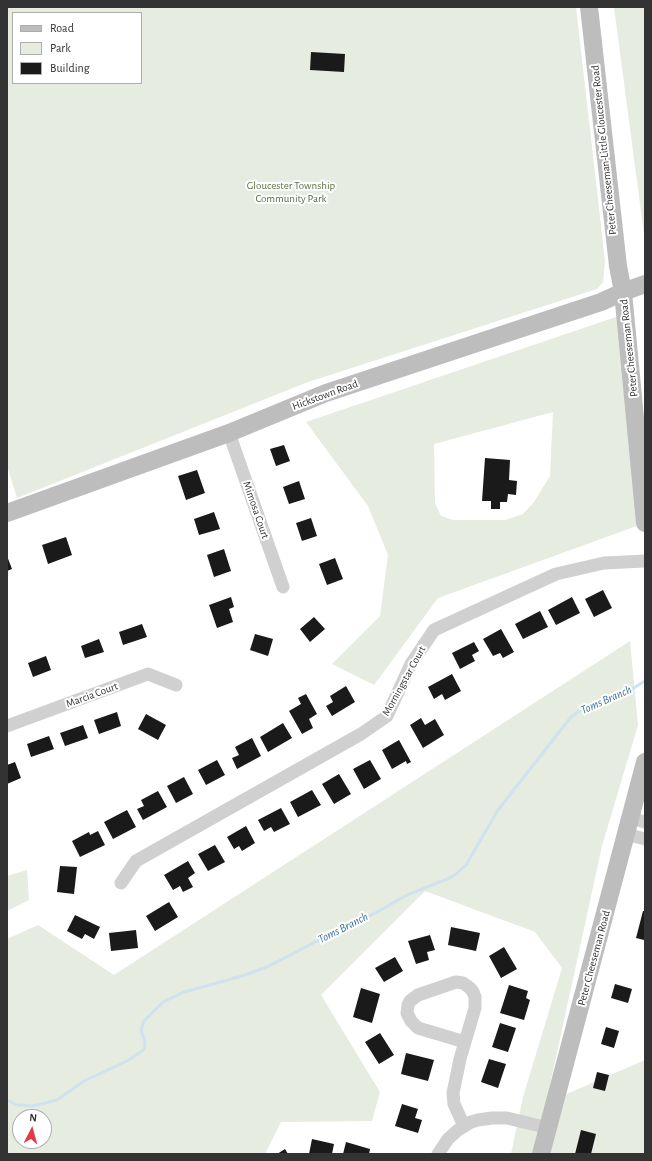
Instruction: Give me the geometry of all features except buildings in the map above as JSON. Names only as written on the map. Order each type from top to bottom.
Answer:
[{"type":"street","name":"Peter Cheeseman-Little Gloucester Road","points":[[589,7],[618,266],[623,292]]},
{"type":"street","name":"Hickstown Road","points":[[7,513],[229,433],[326,393],[600,302],[645,284]]},
{"type":"street","name":"Peter Cheeseman Road","points":[[623,292],[645,523]]},
{"type":"street","name":"Mimosa Court","points":[[229,433],[283,587]]},
{"type":"street","name":"Morningstar Court","points":[[121,883],[136,861],[361,734],[387,716],[411,664],[434,630],[556,574],[604,563],[645,561]]},
{"type":"street","name":"Marcia Court","points":[[7,726],[148,674],[176,685]]},
{"type":"street","name":"Peter Cheeseman Road","points":[[541,1154],[634,824],[645,762]]},
{"type":"street","points":[[634,824],[645,839]]},
{"type":"street","points":[[464,1126],[454,1104],[453,1093],[455,1079],[475,1008],[475,997],[470,988],[464,983],[456,982],[418,995],[410,1001],[407,1013],[411,1021],[418,1028],[465,1042]]},
{"type":"street","points":[[438,1154],[448,1139],[464,1126],[478,1120],[499,1118],[548,1128]]},
{"type":"green space","name":"Gloucester Township Community Park","points":[[7,7],[576,7],[605,261],[603,282],[597,289],[308,382],[17,498],[7,466]]},
{"type":"green space","points":[[614,7],[645,7],[645,242]]},
{"type":"green space","points":[[625,314],[645,523],[438,598],[374,685],[332,664],[380,616],[388,555],[368,506],[306,422]],"holes":[[[553,412],[550,476],[534,502],[523,514],[505,520],[453,520],[441,516],[435,503],[434,444]]]},
{"type":"green space","points":[[630,641],[638,725],[602,846],[546,1103],[645,1060],[645,1154],[511,1154],[523,1097],[562,968],[535,932],[425,891],[321,995],[380,1092],[372,1121],[281,1122],[265,1154],[7,1154],[7,939],[38,925],[114,975]]},
{"type":"green space","points":[[27,870],[29,900],[7,911],[7,876]]},
{"type":"waterway","name":"Toms Branch","points":[[7,1100],[17,1105],[33,1106],[57,1100],[84,1081],[127,1061],[142,1051],[144,1049],[145,1042],[141,1030],[144,1021],[163,1002],[184,992],[242,976],[267,967],[325,937],[343,930],[407,895],[450,878],[466,865],[498,810],[571,717],[582,709],[591,705],[619,697],[645,681]]}]
